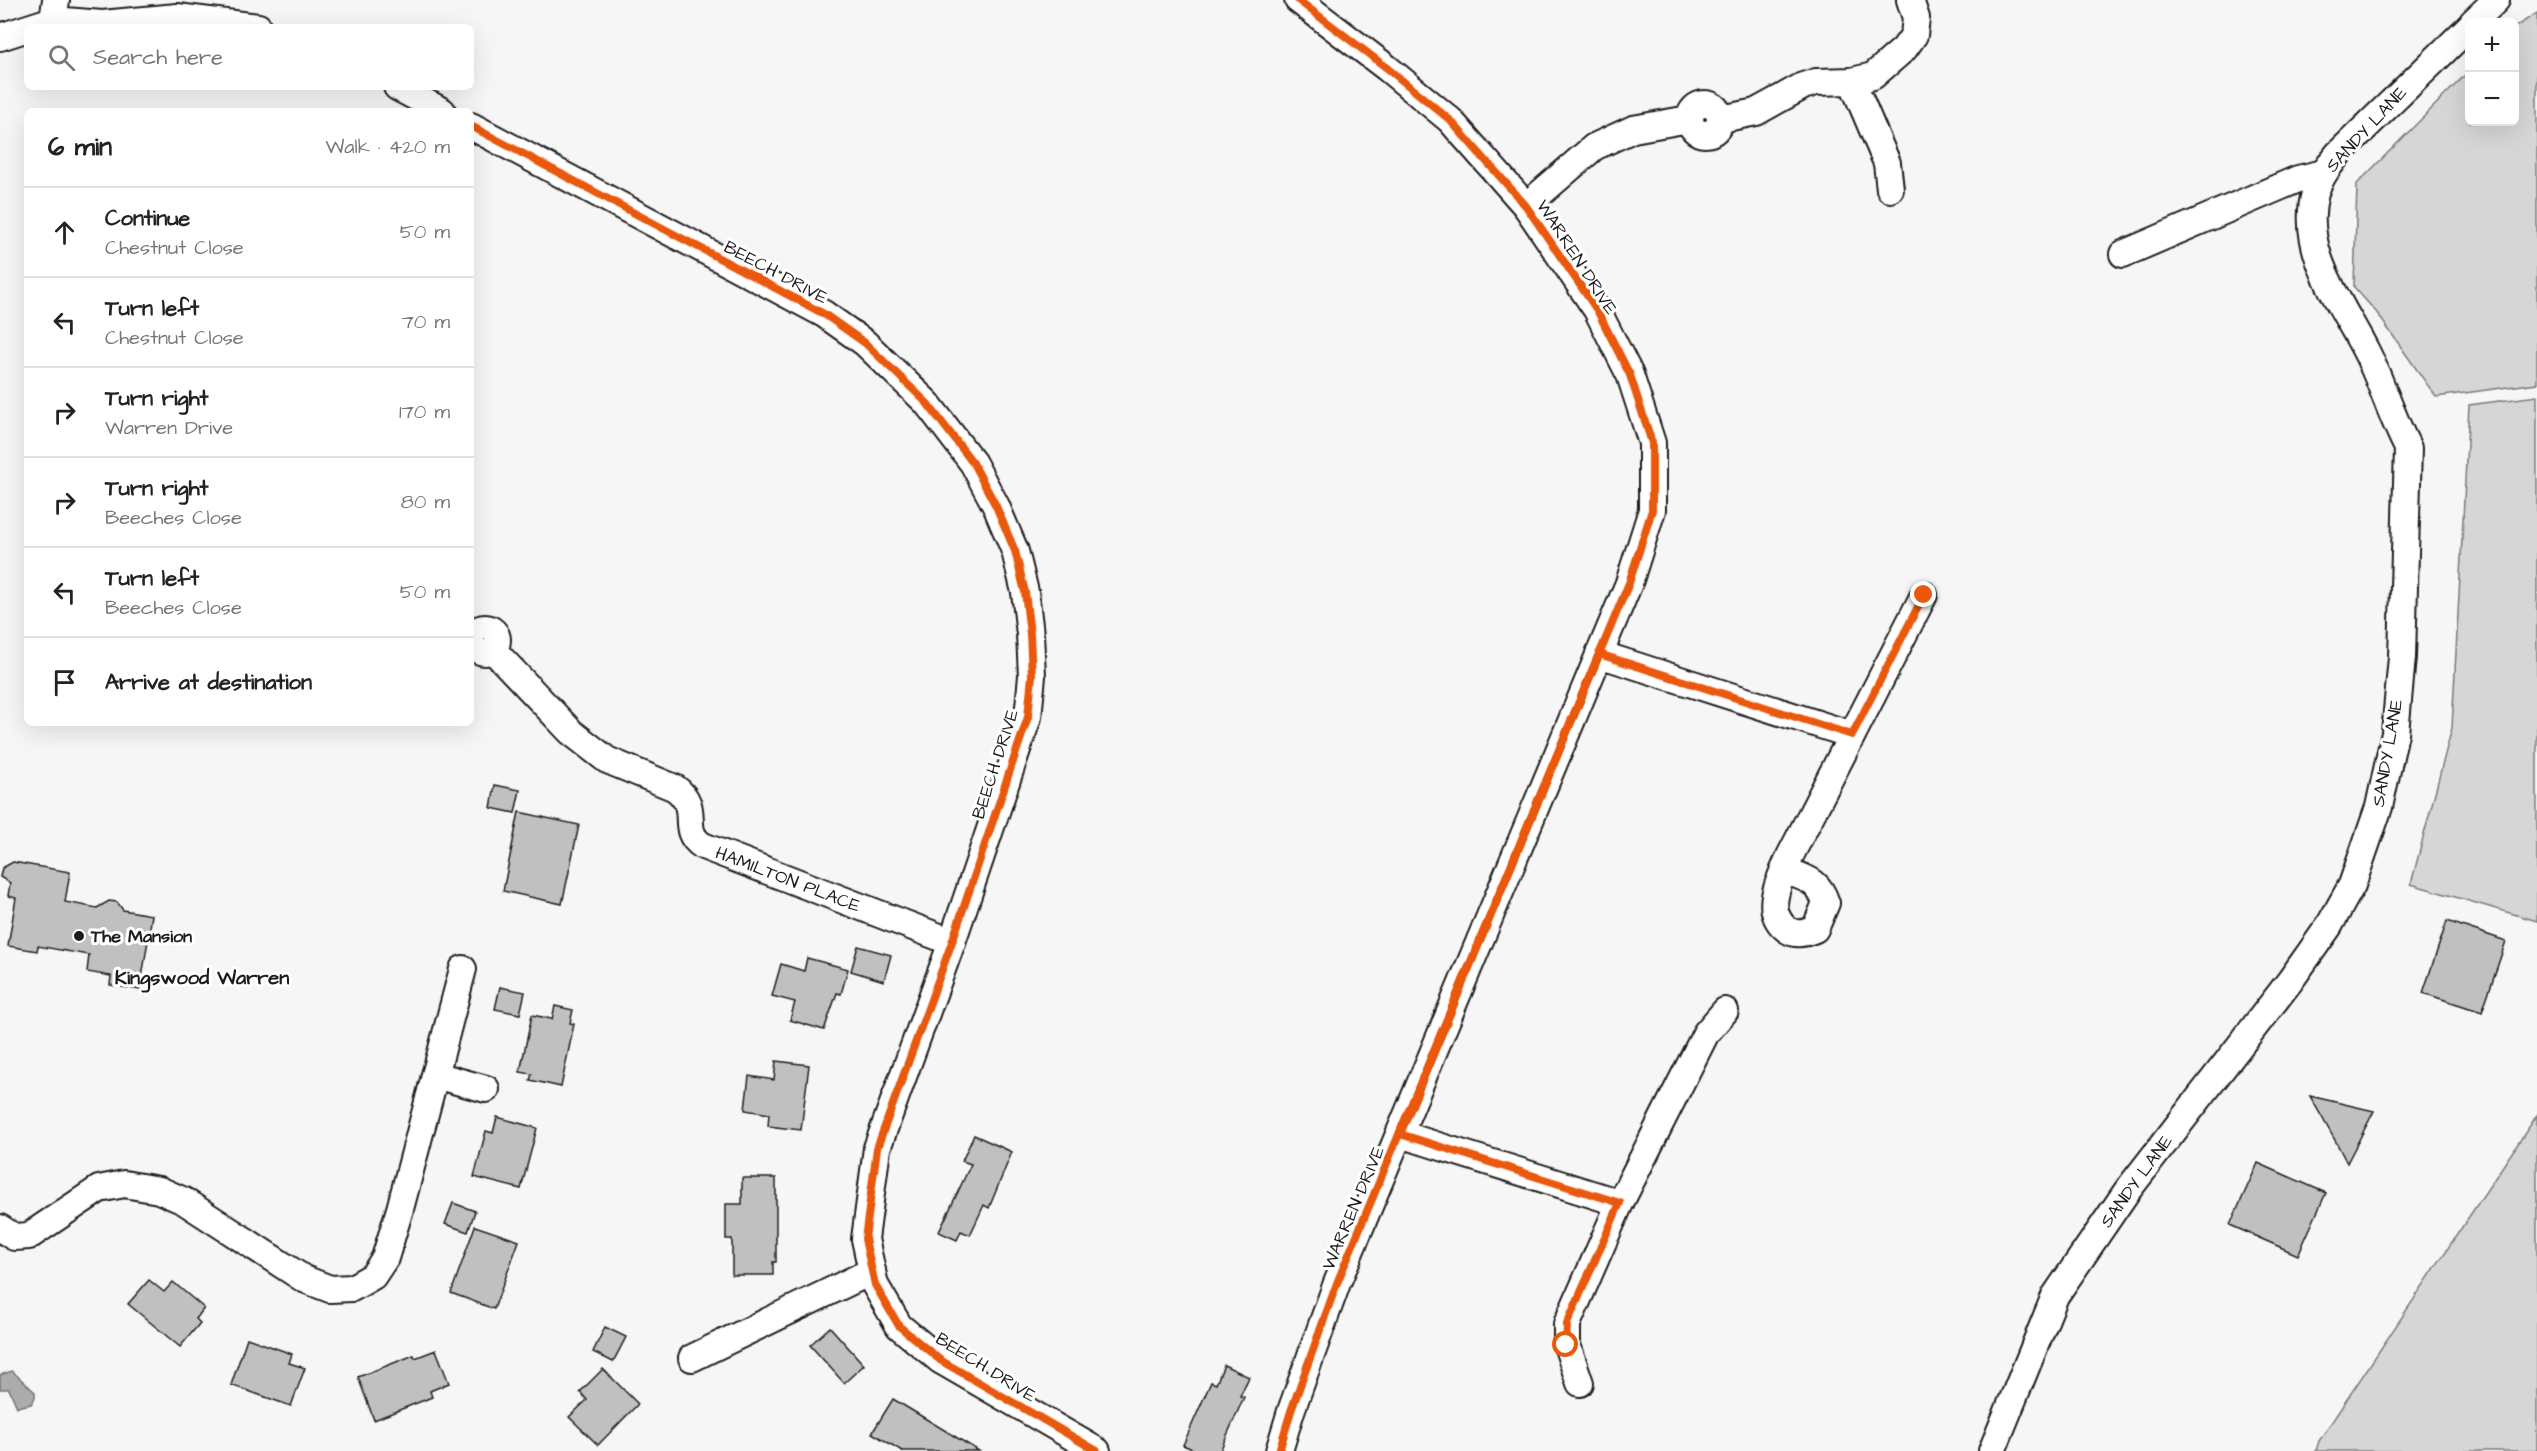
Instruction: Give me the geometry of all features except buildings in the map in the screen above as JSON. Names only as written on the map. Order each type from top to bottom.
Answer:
[{"type":"street","name":"WARREN DRIVE","points":[[1280,1451],[1291,1411],[1337,1283],[1629,583],[1652,510],[1652,443],[1630,375],[1597,310],[1526,206],[1450,120],[1298,0]]},
{"type":"street","points":[[1526,206],[1594,147],[1633,129],[1689,119],[1694,130],[1705,134],[1716,130],[1720,119],[1756,112],[1803,86],[1816,82],[1852,81],[1873,76],[1904,49],[1914,35],[1916,18],[1910,0]]},
{"type":"street","points":[[2477,18],[2496,0]]},
{"type":"street","points":[[26,24],[54,10],[102,24],[177,17],[234,24]]},
{"type":"street","points":[[0,37],[24,25]]},
{"type":"street","name":"SANDY LANE","points":[[1992,1451],[2055,1296],[2127,1191],[2290,981],[2329,926],[2352,885],[2379,807],[2395,734],[2402,657],[2408,448],[2394,422],[2377,374],[2329,284],[2320,262],[2314,237],[2315,193],[2324,173],[2355,135],[2465,30]]},
{"type":"street","points":[[1852,81],[1887,163],[1890,189]]},
{"type":"street","points":[[403,90],[436,108]]},
{"type":"street","name":"BEECH DRIVE","points":[[474,128],[824,315],[865,343],[927,403],[973,463],[996,507],[1014,551],[1025,592],[1032,676],[1028,717],[952,942],[877,1148],[865,1239],[875,1285],[899,1326],[940,1360],[1097,1451]]},
{"type":"street","points":[[2123,254],[2298,179],[2324,173]]},
{"type":"street","points":[[1787,863],[1924,595]]},
{"type":"street","name":"HAMILTON PLACE","points":[[474,627],[486,627],[495,632],[498,641],[494,650],[571,732],[607,760],[683,794],[688,802],[691,834],[703,846],[952,942]]},
{"type":"street","points":[[1599,654],[1852,735]]},
{"type":"street","points":[[0,1228],[14,1237],[29,1236],[99,1189],[124,1184],[159,1190],[184,1201],[304,1279],[330,1289],[352,1288],[373,1276],[384,1258],[400,1209],[463,969]]},
{"type":"street","points":[[1580,1383],[1566,1345],[1567,1324],[1620,1203],[1706,1033],[1725,1011]]},
{"type":"street","points":[[435,1075],[486,1089]]},
{"type":"street","points":[[1400,1134],[1620,1203]]},
{"type":"street","points":[[692,1358],[872,1271]]},
{"type":"shaded area","points":[[2537,13],[2537,383],[2436,397],[2377,313],[2354,287],[2357,184],[2465,75],[2465,126],[2519,126],[2519,24]]},
{"type":"shaded area","points":[[2537,396],[2537,921],[2411,884],[2452,728],[2469,405]]},
{"type":"shaded area","points":[[2537,1115],[2537,1451],[2316,1451],[2319,1441]]},
{"type":"shaded area","points":[[12,1371],[35,1392],[35,1398],[31,1404],[17,1407],[9,1389],[0,1389],[0,1375]]},
{"type":"cycle path","points":[[1279,1451],[1337,1283],[1629,583],[1652,510],[1652,443],[1630,375],[1597,310],[1526,206],[1450,120],[1298,0]]},
{"type":"cycle path","points":[[474,128],[824,314],[865,343],[927,403],[973,463],[996,506],[1015,551],[1025,592],[1032,676],[1028,717],[952,942],[877,1148],[865,1239],[875,1285],[899,1326],[940,1360],[1097,1451]]},
{"type":"place","name":"The Mansion","points":[[79,936]]},
{"type":"district","name":"Kingswood Warren","points":[[202,977]]},
{"type":"route","points":[[1566,1345],[1567,1324],[1620,1203],[1400,1134],[1599,654],[1852,735],[1924,595]]}]
